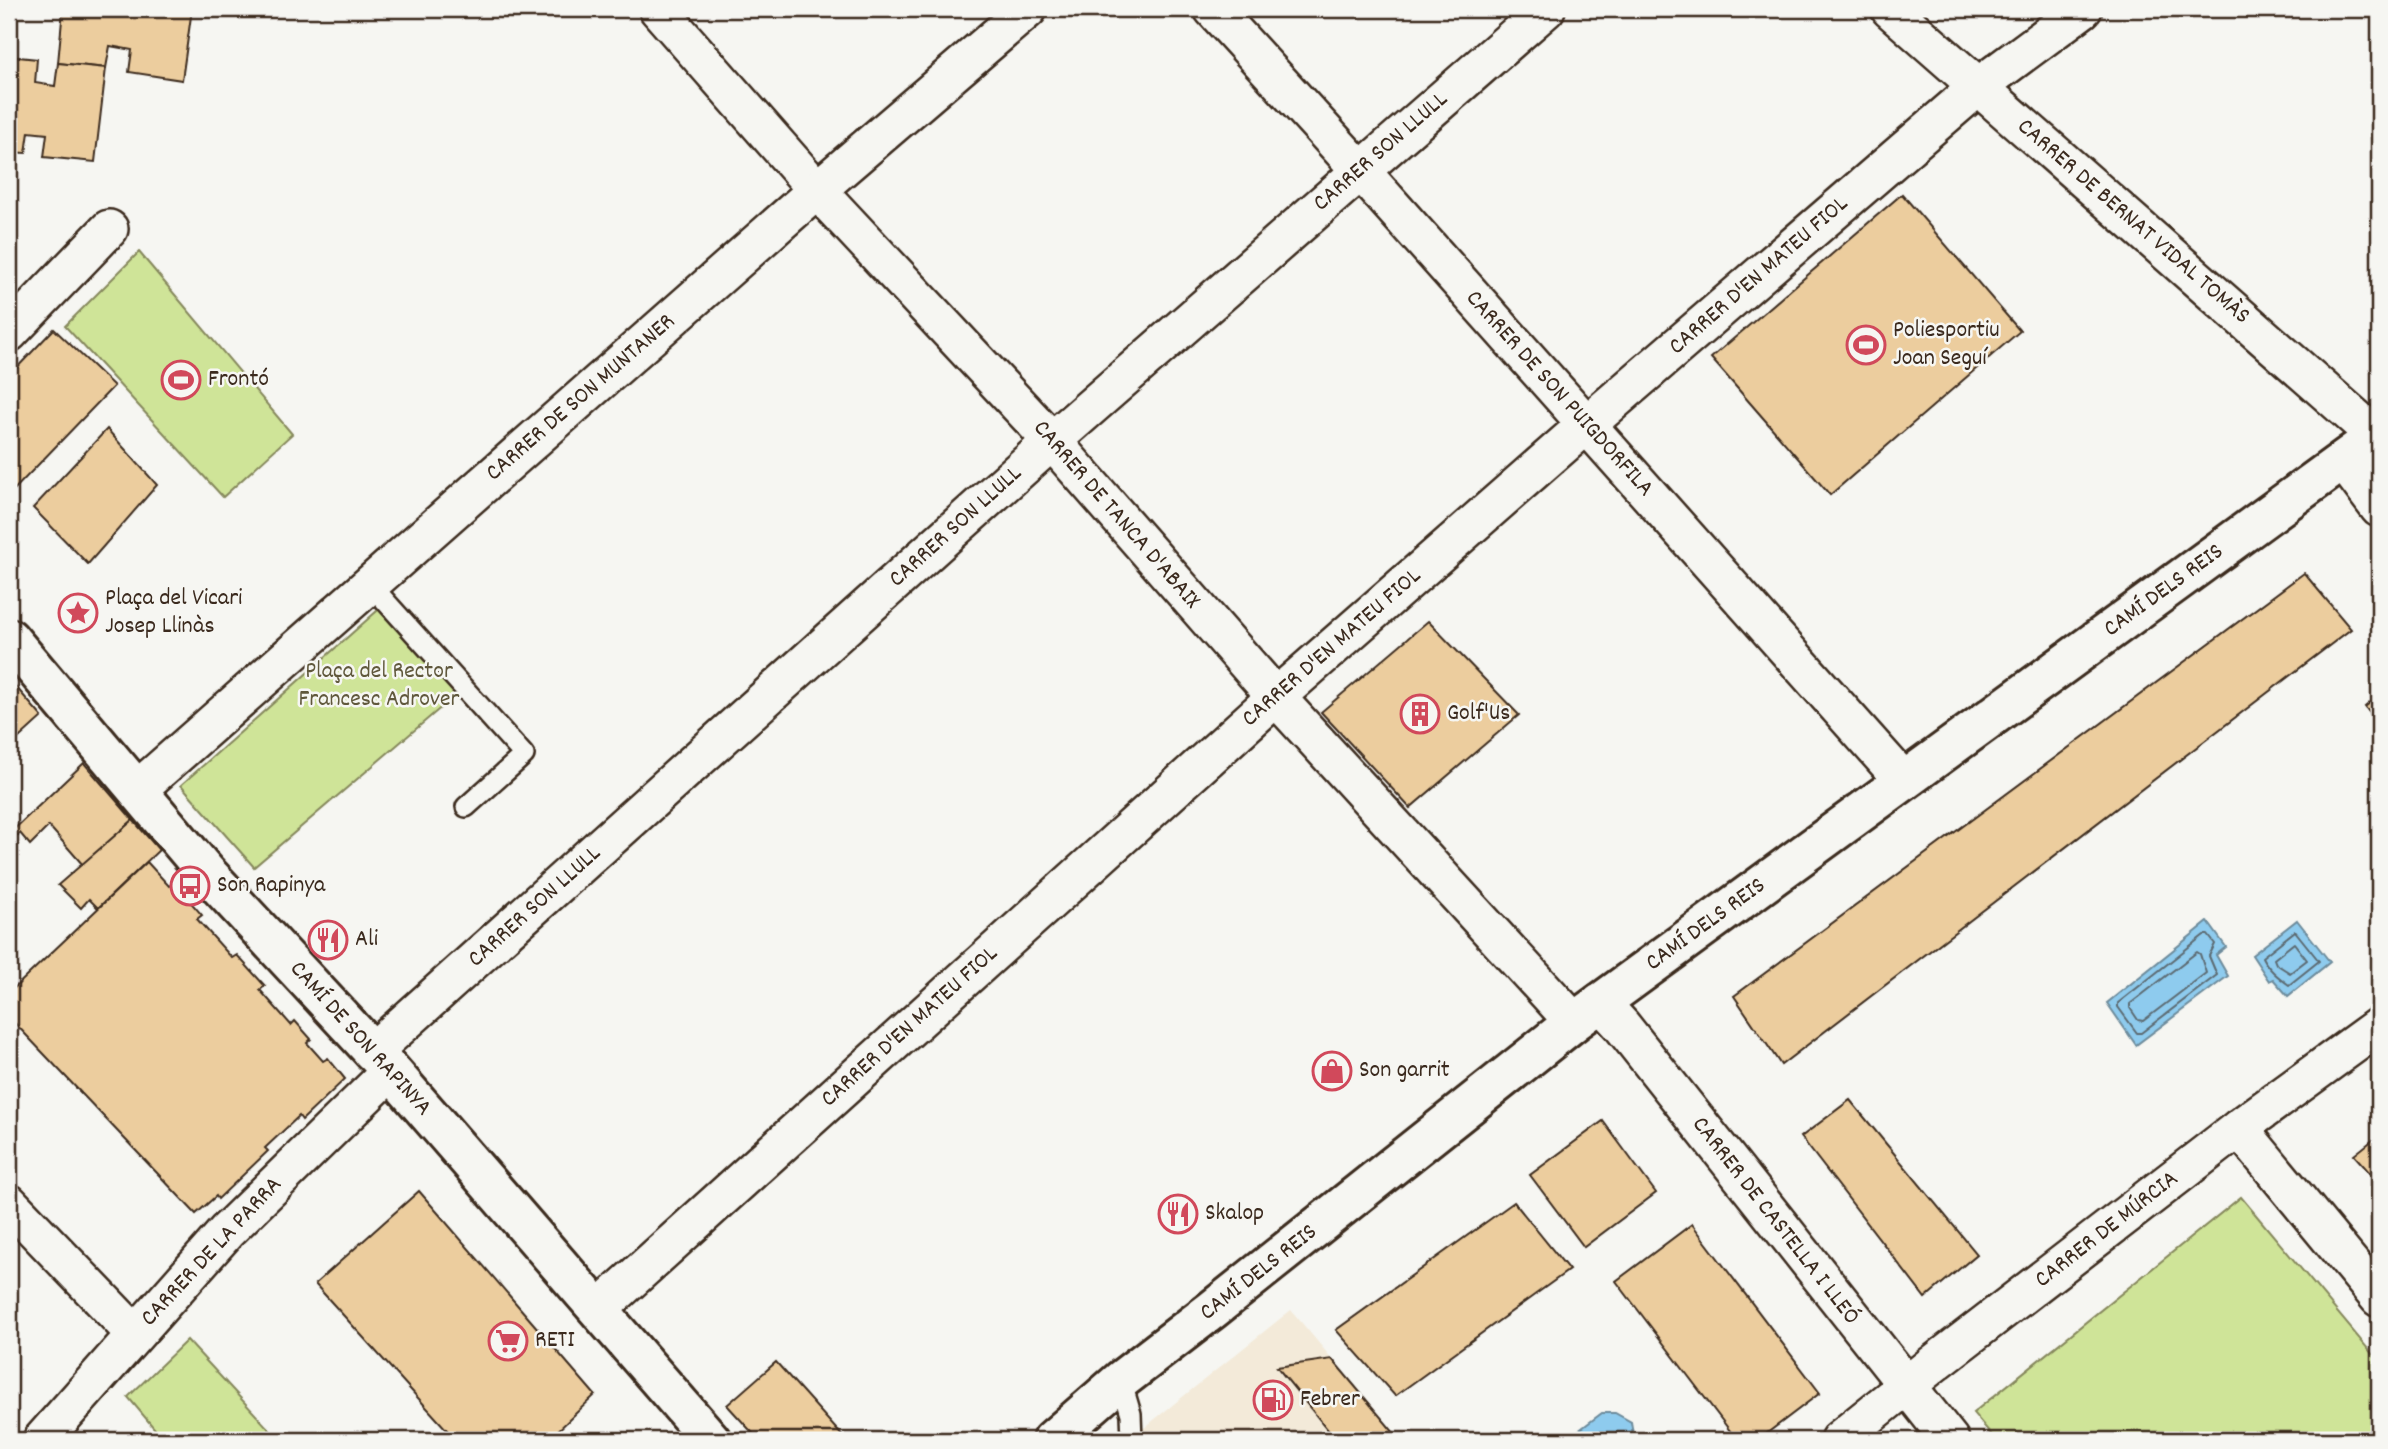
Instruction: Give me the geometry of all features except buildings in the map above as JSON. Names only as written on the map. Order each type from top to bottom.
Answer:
[{"type":"street","name":"CARRER DE TANCA D'ABAIX","points":[[658,9],[817,190],[1052,441],[1276,697],[1587,1012]]},
{"type":"street","name":"CARRER DE SON MUNTANER","points":[[137,790],[817,190],[1028,9]]},
{"type":"street","name":"CARRER DE SON PUIGDORFILA","points":[[1213,9],[1360,170],[1904,781]]},
{"type":"street","name":"CARRER SON LLULL","points":[[382,1062],[1052,441],[1546,9]]},
{"type":"street","name":"CARRER DE BERNAT VIDAL TOMÀS","points":[[1889,9],[2378,435]]},
{"type":"street","name":"CARRER D'EN MATEU FIOL","points":[[599,1309],[1276,697],[1979,86],[2083,9]]},
{"type":"street","points":[[9,333],[110,229]]},
{"type":"street","name":"CAMÍ DELS REIS","points":[[1052,1440],[1121,1380],[1587,1012],[2378,435]]},
{"type":"street","points":[[2343,460],[2379,508]]},
{"type":"street","name":"CAMÍ DE SON RAPINYA","points":[[12,649],[206,872],[382,1062],[711,1440]]},
{"type":"street","name":"CARRER DE CASTELLA I LLEÓ","points":[[1587,1012],[1622,1026],[1950,1440]]},
{"type":"street","name":"CARRER DE MÚRCIA","points":[[1839,1440],[2239,1128],[2379,1026]]},
{"type":"street","name":"CARRER DE LA PARRA","points":[[42,1440],[227,1231],[382,1062]]},
{"type":"street","points":[[2239,1128],[2379,1298]]},
{"type":"street","points":[[9,1203],[135,1334]]},
{"type":"lane","points":[[370,584],[524,755],[466,807]]},
{"type":"lane","points":[[1121,1380],[1130,1414],[1132,1440]]},
{"type":"shaded area","name":"Febrer","points":[[1291,1310],[1400,1440],[1129,1440]]},
{"type":"green space","name":"Frontó","points":[[139,252],[292,434],[223,497],[65,326]]},
{"type":"green space","name":"Plaça del Rector Francesc Adrover","points":[[386,603],[464,688],[254,867],[181,785]]},
{"type":"green space","points":[[2241,1197],[2379,1362],[2379,1440],[1996,1440],[1973,1413]]},
{"type":"green space","points":[[187,1340],[279,1440],[164,1440],[128,1397]]},
{"type":"water","points":[[2297,920],[2330,962],[2288,996],[2273,979],[2269,981],[2252,955]]},
{"type":"water","points":[[2208,922],[2226,947],[2216,955],[2228,976],[2136,1045],[2107,1003]]},
{"type":"water","points":[[1602,1413],[1615,1413],[1631,1422],[1634,1440],[1566,1440]]},
{"type":"place","name":"Poliesportiu Joan Seguí","points":[[1866,345]]},
{"type":"place","name":"Frontó","points":[[181,380]]},
{"type":"place","name":"Plaça del Vicari Josep Llinàs","points":[[78,613]]},
{"type":"place","name":"Golf'Us","points":[[1420,714]]},
{"type":"place","name":"Son Rapinya","points":[[190,886]]},
{"type":"place","name":"Ali","points":[[328,940]]},
{"type":"place","name":"Son garrit","points":[[1332,1071]]},
{"type":"place","name":"Skalop","points":[[1178,1214]]},
{"type":"place","name":"RETI","points":[[508,1341]]},
{"type":"place","name":"Febrer","points":[[1273,1400]]}]
